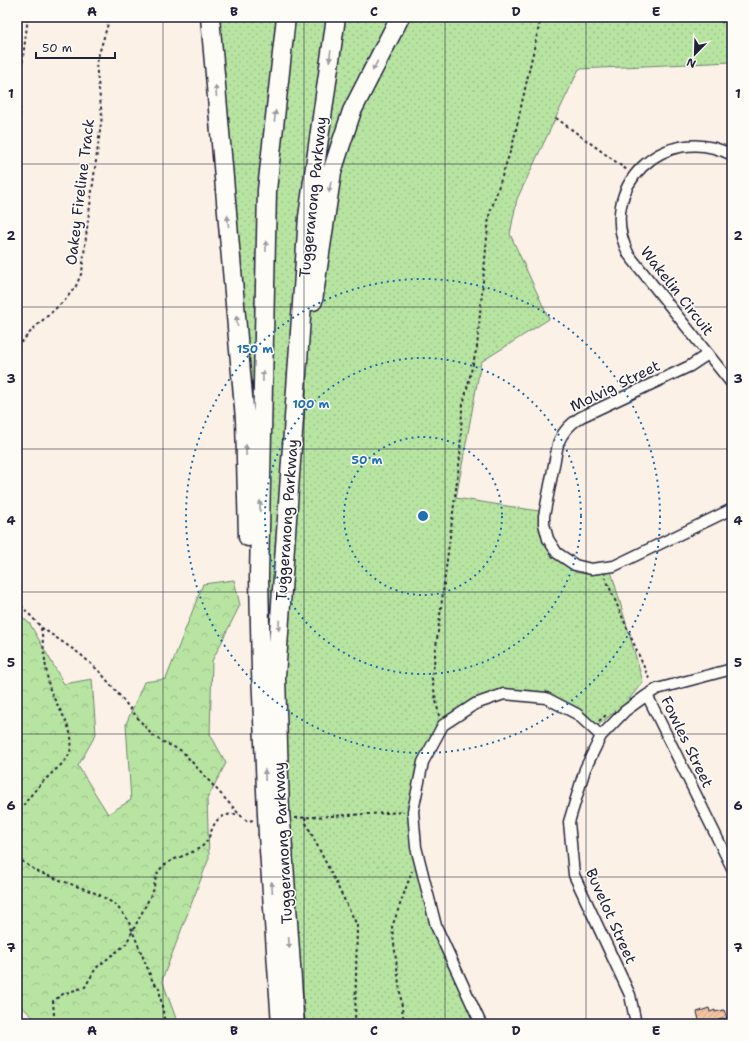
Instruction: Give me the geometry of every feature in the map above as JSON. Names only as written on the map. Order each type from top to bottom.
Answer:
[{"type":"highway","points":[[210,17],[245,412],[249,577],[261,671]]},
{"type":"highway","name":"Tuggeranong Parkway","points":[[286,17],[267,190],[259,569],[261,671],[273,816],[295,1024]]},
{"type":"highway","name":"Tuggeranong Parkway","points":[[273,816],[276,676],[308,216],[336,17]]},
{"type":"highway","points":[[285,544],[316,281],[332,172],[352,111],[400,17]]},
{"type":"highway","name":"Tuggeranong Parkway","points":[[275,835],[281,1024]]},
{"type":"street","name":"Wakelin Circuit","points":[[732,155],[716,148],[692,145],[670,149],[660,153],[640,168],[633,177],[627,188],[621,209],[620,220],[622,240],[629,255],[732,384]]},
{"type":"street","name":"Molvig Street","points":[[708,354],[690,366],[573,422],[561,436],[558,444],[544,516],[546,532],[557,553],[575,565],[591,570],[614,566],[732,509]]},
{"type":"street","name":"Buvelot Street","points":[[636,1024],[630,995],[574,875],[568,822],[597,732],[605,730],[625,711],[647,694],[657,689],[732,669]]},
{"type":"street","points":[[481,1024],[436,926],[418,857],[413,811],[423,762],[443,725],[475,704],[504,694],[546,698],[577,714],[597,732]]},
{"type":"street","name":"Fowles Street","points":[[647,694],[732,868]]},
{"type":"path","points":[[17,152],[20,133],[20,81],[28,17]]},
{"type":"path","name":"Oakey Fireline Track","points":[[17,347],[34,328],[65,300],[76,286],[82,272],[102,116],[96,64],[110,17]]},
{"type":"path","points":[[441,729],[432,679],[460,457],[462,409],[476,347],[489,216],[513,143],[541,17]]},
{"type":"path","points":[[716,17],[732,30]]},
{"type":"path","points":[[17,95],[20,100]]},
{"type":"path","points":[[556,118],[629,172],[632,168]]},
{"type":"path","points":[[602,568],[651,683],[657,689]]},
{"type":"path","points":[[17,601],[41,627],[80,654],[101,673],[151,734],[161,741],[182,751],[239,814],[247,820],[273,816],[305,817],[413,811]]},
{"type":"path","points":[[17,816],[22,806],[46,778],[67,758],[70,750],[70,731],[50,687],[41,627]]},
{"type":"path","points":[[597,732],[599,720],[611,711]]},
{"type":"path","points":[[54,1015],[53,1001],[63,994],[85,987],[96,968],[126,944],[154,889],[161,867],[169,861],[202,847],[207,842],[214,824],[218,819],[225,815],[239,814]]},
{"type":"path","points":[[305,817],[306,823],[357,925],[355,1024]]},
{"type":"path","points":[[17,850],[23,862],[38,872],[98,894],[116,904],[128,920],[153,982],[159,988],[165,1024]]},
{"type":"path","points":[[404,1024],[392,927],[409,877],[418,857]]},
{"type":"green space","points":[[214,17],[732,17],[732,62],[579,69],[517,199],[510,234],[549,319],[481,362],[456,498],[545,512],[555,551],[576,573],[611,571],[643,682],[625,704],[597,726],[578,711],[503,691],[441,723],[410,811],[411,849],[430,925],[475,1024],[300,1024],[280,669],[253,523]]},
{"type":"green space","points":[[234,580],[240,605],[212,661],[210,734],[226,763],[207,799],[209,858],[162,980],[178,1024],[40,1024],[17,1002],[17,612],[30,624],[64,684],[92,679],[96,734],[78,766],[108,814],[131,800],[126,724],[144,682],[166,679],[203,584]]},
{"type":"building","points":[[709,1008],[710,1012],[715,1010],[715,1012],[724,1010],[727,1018],[718,1020],[719,1024],[700,1024],[697,1012]]}]
